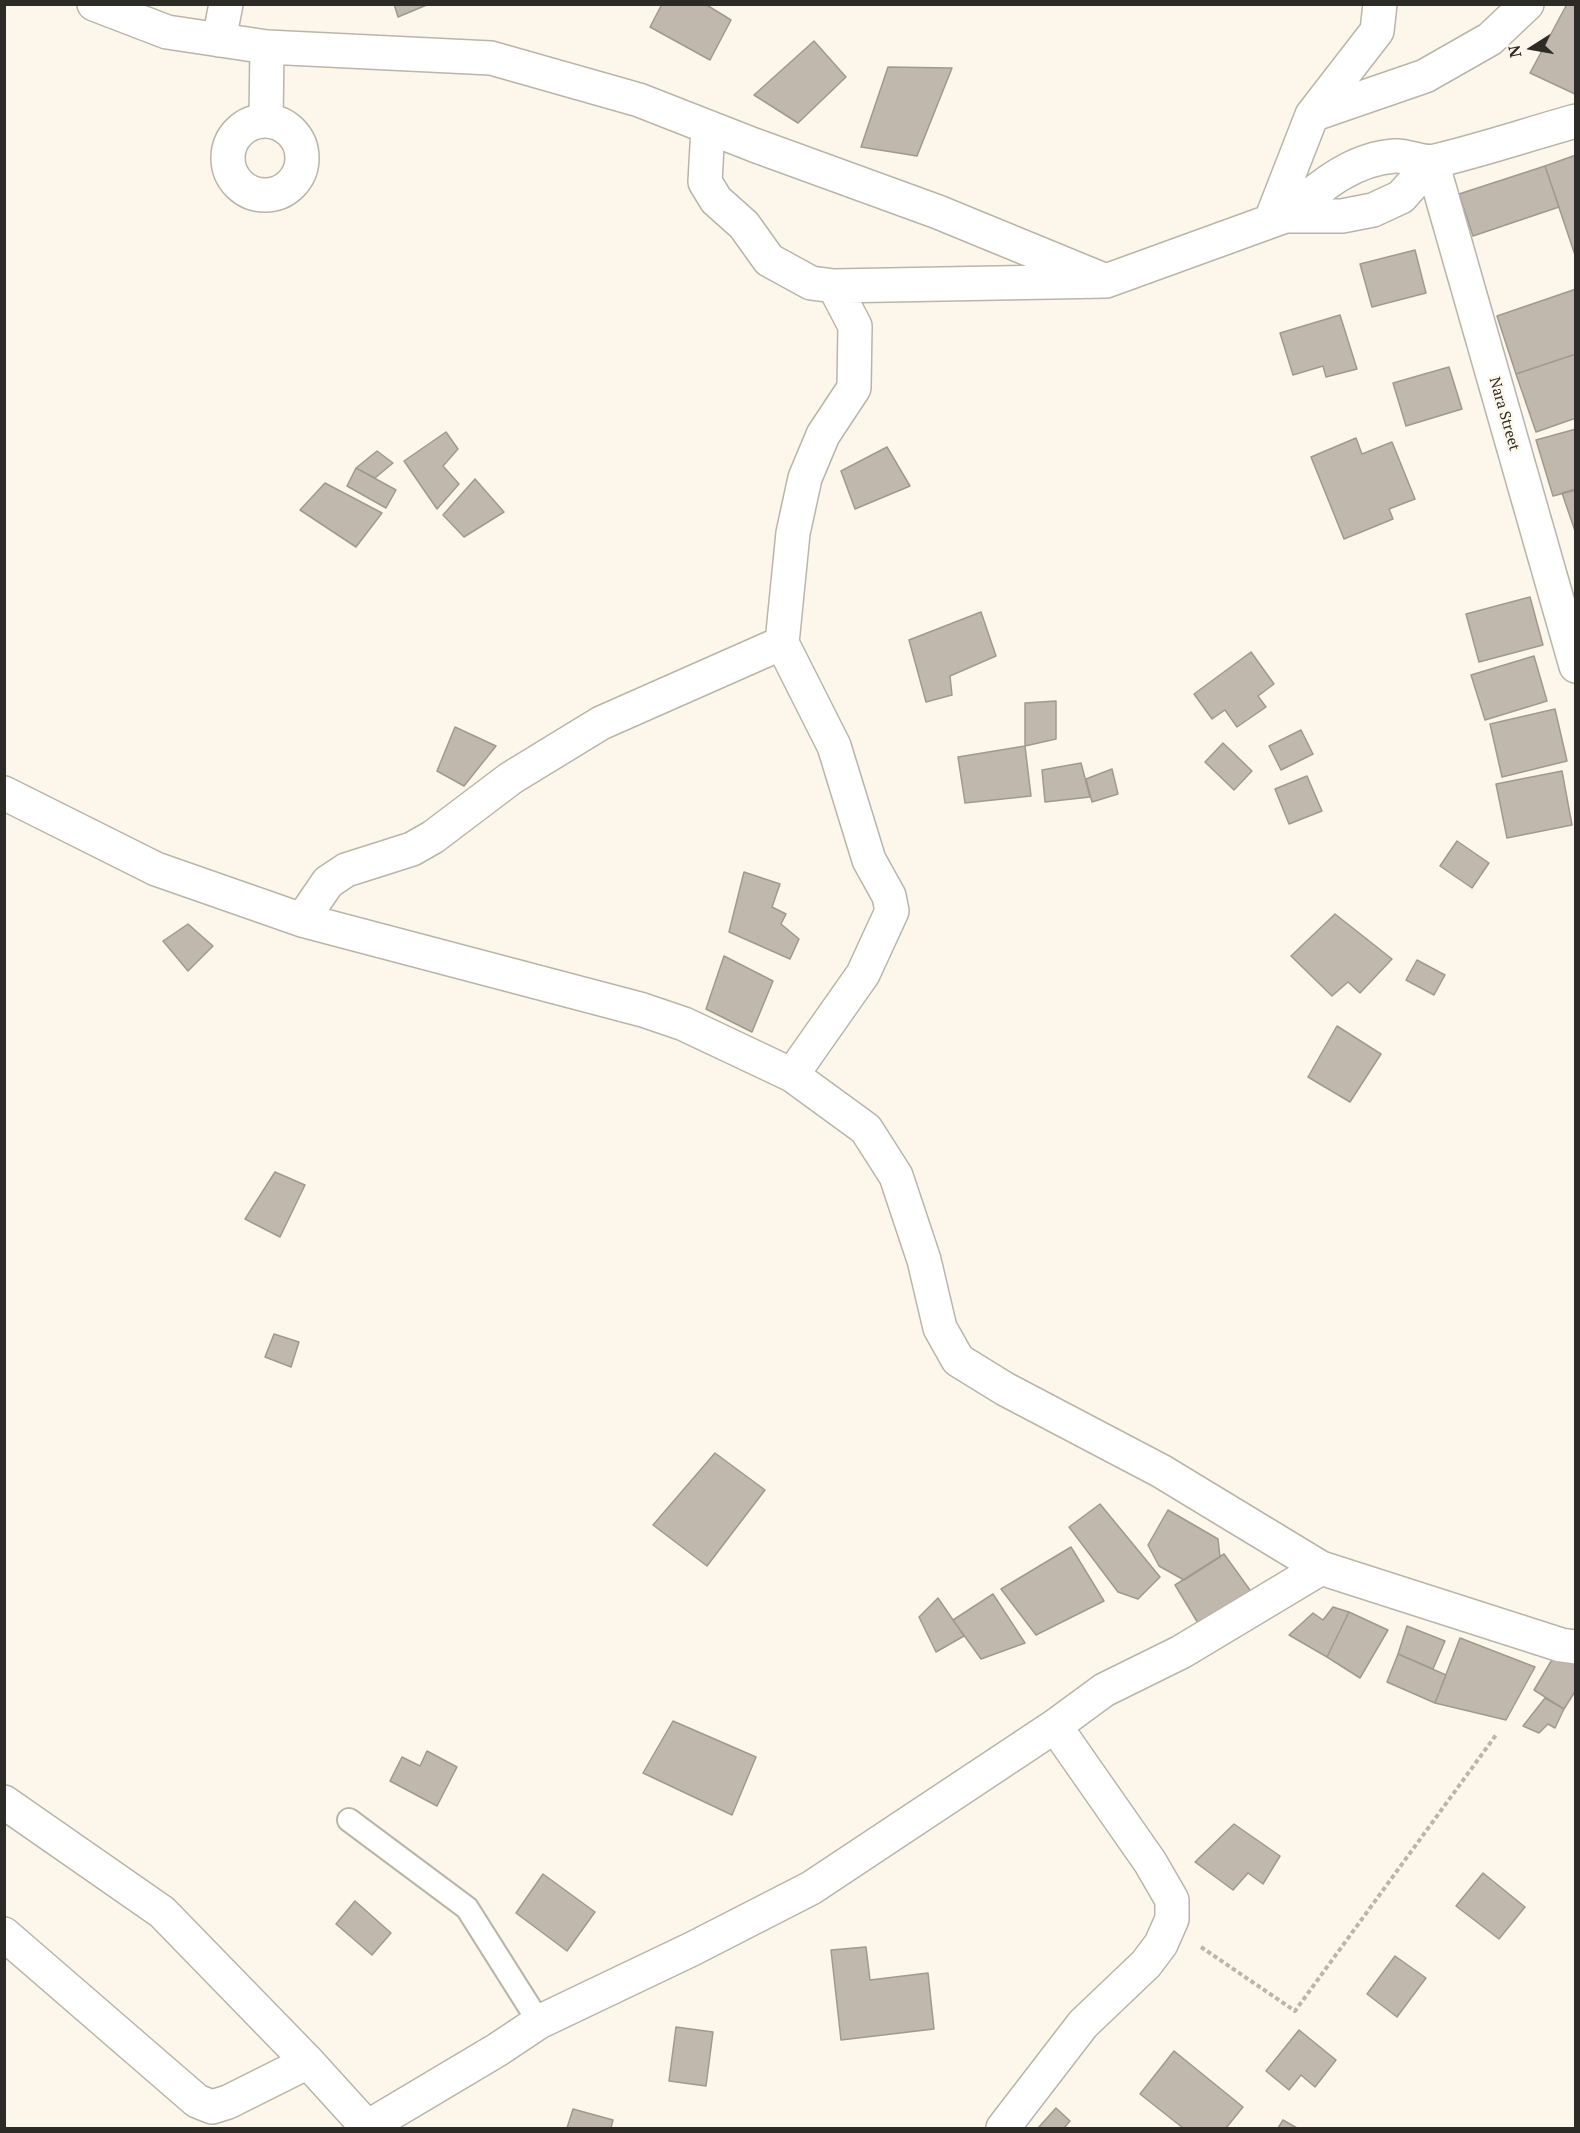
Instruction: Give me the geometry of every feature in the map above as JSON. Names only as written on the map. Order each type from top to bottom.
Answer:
[{"type":"street","points":[[94,4],[167,32],[267,47],[491,58],[639,100],[938,212],[1106,281]]},
{"type":"street","points":[[148,4],[167,32]]},
{"type":"street","points":[[219,40],[226,4]]},
{"type":"street","points":[[1278,218],[1312,115],[1377,31],[1380,4]]},
{"type":"street","points":[[1312,115],[1425,76],[1490,39],[1527,4]]},
{"type":"street","points":[[266,121],[267,47]]},
{"type":"street","points":[[708,127],[705,182],[716,200],[744,225],[769,260],[811,283],[834,286],[1106,281],[1278,218],[1327,182],[1366,160],[1397,155],[1432,162],[1575,121]]},
{"type":"street","points":[[1278,218],[1342,216],[1373,210],[1401,197],[1432,162]]},
{"type":"street","name":"Nara Street","points":[[1432,162],[1575,666]]},
{"type":"street","points":[[792,1075],[863,974],[892,911],[889,896],[869,860],[834,746],[782,643],[794,533],[805,478],[823,435],[854,388],[855,326],[834,286]]},
{"type":"street","points":[[302,920],[328,882],[346,870],[412,849],[433,837],[511,778],[601,723],[782,643]]},
{"type":"street","points":[[4,793],[156,869],[302,920],[643,1010],[684,1023],[792,1075],[866,1129],[896,1176],[924,1260],[940,1328],[958,1360],[1005,1389],[1161,1471],[1321,1568],[1561,1645],[1575,1647]]},
{"type":"street","points":[[4,1802],[162,1912],[308,2062],[367,2128],[497,2050],[539,2022],[692,1949],[811,1888],[1055,1726],[1104,1690],[1181,1652],[1321,1568]]},
{"type":"street","points":[[1002,2128],[1083,2024],[1146,1964],[1161,1944],[1172,1920],[1172,1900],[1150,1862],[1055,1726]]},
{"type":"street","points":[[4,1934],[197,2101],[212,2107],[228,2102],[308,2062]]},
{"type":"lane","points":[[349,1820],[467,1908],[539,2022]]},
{"type":"path","points":[[1172,1920],[1211,1956],[1295,2011],[1496,1735]]},
{"type":"building","points":[[394,4],[429,4],[398,17]]},
{"type":"building","points":[[662,4],[705,4],[731,20],[710,60],[650,27]]},
{"type":"building","points":[[1567,4],[1576,4],[1575,94],[1530,73]]},
{"type":"building","points":[[814,41],[846,77],[798,123],[754,95]]},
{"type":"building","points":[[888,67],[952,68],[917,156],[861,147]]},
{"type":"building","points":[[1576,155],[1576,258],[1545,166]]},
{"type":"building","points":[[1545,166],[1559,207],[1473,236],[1459,194]]},
{"type":"building","points":[[1415,250],[1426,293],[1372,307],[1360,264]]},
{"type":"building","points":[[1576,289],[1576,354],[1516,374],[1497,316]]},
{"type":"building","points":[[1340,315],[1357,369],[1326,377],[1323,366],[1293,375],[1280,333]]},
{"type":"building","points":[[1576,354],[1576,418],[1536,432],[1516,374]]},
{"type":"building","points":[[1449,367],[1462,409],[1406,426],[1393,383]]},
{"type":"building","points":[[1576,429],[1576,490],[1553,496],[1536,440]]},
{"type":"building","points":[[446,432],[458,449],[443,466],[459,484],[437,509],[404,461]]},
{"type":"building","points":[[1356,438],[1362,454],[1392,442],[1415,499],[1389,509],[1393,519],[1344,539],[1311,457]]},
{"type":"building","points":[[887,447],[910,486],[855,509],[841,471]]},
{"type":"building","points":[[377,451],[393,463],[375,478],[356,468]]},
{"type":"building","points":[[356,468],[396,490],[386,508],[347,486]]},
{"type":"building","points":[[475,479],[504,512],[464,537],[443,515]]},
{"type":"building","points":[[325,483],[382,513],[356,547],[300,510]]},
{"type":"building","points":[[1576,489],[1576,534],[1562,493]]},
{"type":"building","points":[[1530,597],[1543,645],[1479,662],[1466,614]]},
{"type":"building","points":[[981,612],[996,656],[950,676],[952,695],[926,702],[909,640]]},
{"type":"building","points":[[1251,652],[1274,684],[1258,696],[1266,707],[1237,727],[1225,710],[1212,719],[1194,694]]},
{"type":"building","points":[[1534,656],[1547,701],[1485,720],[1471,675]]},
{"type":"building","points":[[1056,701],[1056,739],[1025,746],[1025,703]]},
{"type":"building","points":[[1555,709],[1567,761],[1502,777],[1490,724]]},
{"type":"building","points":[[455,727],[496,746],[464,786],[437,771]]},
{"type":"building","points":[[1301,730],[1313,754],[1281,770],[1269,746]]},
{"type":"building","points":[[1223,743],[1252,771],[1234,790],[1205,762]]},
{"type":"building","points":[[1025,746],[1031,796],[965,803],[958,757]]},
{"type":"building","points":[[1081,763],[1090,797],[1045,802],[1042,770]]},
{"type":"building","points":[[1112,769],[1118,794],[1092,802],[1086,779]]},
{"type":"building","points":[[1562,771],[1572,825],[1507,838],[1496,784]]},
{"type":"building","points":[[1307,776],[1322,811],[1289,824],[1275,789]]},
{"type":"building","points":[[1457,841],[1489,863],[1472,888],[1440,866]]},
{"type":"building","points":[[744,872],[780,884],[772,907],[786,914],[781,924],[799,939],[790,959],[729,932]]},
{"type":"building","points":[[1335,914],[1392,959],[1360,993],[1348,982],[1332,996],[1291,956]]},
{"type":"building","points":[[188,924],[213,946],[188,971],[163,941]]},
{"type":"building","points":[[724,956],[773,981],[752,1032],[706,1009]]},
{"type":"building","points":[[1417,960],[1445,975],[1434,995],[1406,980]]},
{"type":"building","points":[[1337,1026],[1381,1054],[1350,1102],[1308,1077]]},
{"type":"building","points":[[275,1172],[305,1185],[280,1237],[245,1219]]},
{"type":"building","points":[[274,1334],[299,1342],[291,1367],[265,1357]]},
{"type":"building","points":[[715,1453],[765,1490],[707,1566],[653,1525]]},
{"type":"building","points":[[1100,1504],[1160,1577],[1138,1599],[1118,1592],[1069,1527]]},
{"type":"building","points":[[1168,1510],[1218,1539],[1220,1557],[1184,1580],[1159,1566],[1148,1545]]},
{"type":"building","points":[[1071,1547],[1104,1601],[1036,1635],[1001,1589]]},
{"type":"building","points":[[1224,1554],[1255,1597],[1201,1628],[1175,1585]]},
{"type":"building","points":[[993,1594],[1025,1643],[981,1659],[953,1620]]},
{"type":"building","points":[[938,1598],[964,1636],[936,1652],[919,1617]]},
{"type":"building","points":[[1333,1607],[1349,1612],[1327,1657],[1289,1635],[1313,1613],[1323,1620]]},
{"type":"building","points":[[1349,1612],[1388,1630],[1360,1678],[1327,1657]]},
{"type":"building","points":[[1407,1626],[1445,1641],[1433,1669],[1398,1654]]},
{"type":"building","points":[[1460,1638],[1535,1667],[1506,1720],[1435,1703]]},
{"type":"building","points":[[1556,1653],[1576,1665],[1576,1690],[1564,1709],[1534,1690]]},
{"type":"building","points":[[1398,1654],[1446,1675],[1435,1703],[1387,1682]]},
{"type":"building","points":[[1545,1698],[1564,1709],[1555,1728],[1548,1724],[1539,1733],[1523,1726]]},
{"type":"building","points":[[673,1721],[756,1757],[732,1815],[643,1773]]},
{"type":"building","points":[[427,1751],[457,1767],[437,1806],[390,1781],[402,1757],[420,1766]]},
{"type":"building","points":[[1234,1824],[1280,1856],[1263,1884],[1248,1873],[1233,1890],[1195,1862]]},
{"type":"building","points":[[1483,1873],[1525,1907],[1499,1939],[1456,1906]]},
{"type":"building","points":[[543,1874],[595,1912],[567,1951],[516,1913]]},
{"type":"building","points":[[355,1901],[391,1933],[372,1955],[336,1924]]},
{"type":"building","points":[[866,1947],[870,1980],[928,1973],[934,2029],[841,2040],[831,1950]]},
{"type":"building","points":[[1395,1956],[1426,1978],[1397,2017],[1367,1994]]},
{"type":"building","points":[[676,2027],[713,2032],[706,2086],[669,2081]]},
{"type":"building","points":[[1299,2030],[1336,2060],[1315,2087],[1301,2075],[1289,2090],[1266,2071]]},
{"type":"building","points":[[1174,2051],[1243,2107],[1226,2128],[1183,2128],[1140,2094]]},
{"type":"building","points":[[1056,2108],[1070,2121],[1064,2128],[1038,2128]]},
{"type":"building","points":[[573,2109],[613,2120],[611,2128],[567,2128]]},
{"type":"building","points":[[1283,2120],[1297,2128],[1278,2128]]}]
